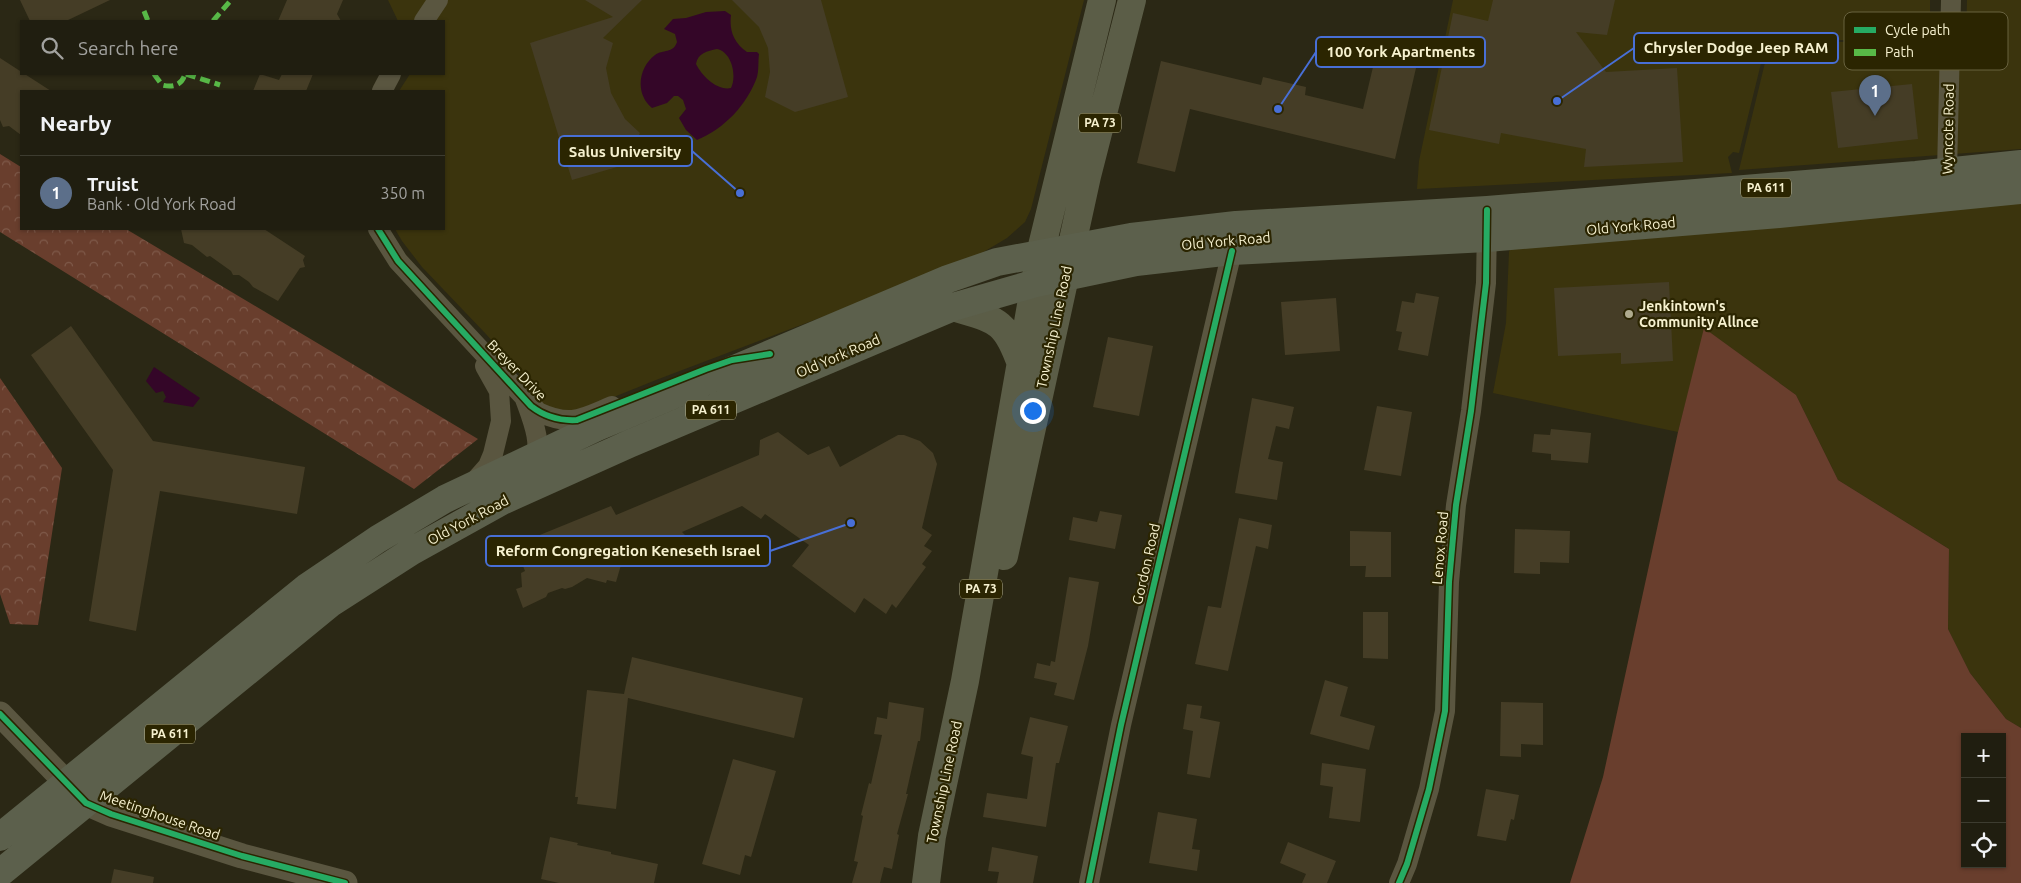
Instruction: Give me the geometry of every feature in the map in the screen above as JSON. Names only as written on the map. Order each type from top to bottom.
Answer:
[{"type":"highway","name":"Old York Road","points":[[0,873],[331,603],[412,551],[502,501],[629,444],[953,308],[1036,283],[1064,279],[1136,262],[1232,252],[1487,238],[1715,219],[1948,185],[2021,164]]},
{"type":"highway","name":"Old York Road","points":[[0,837],[307,587],[445,499],[597,427],[948,279],[997,262],[1132,237],[1236,225],[1487,210],[1716,191],[1948,185],[2021,190]]},
{"type":"highway","points":[[1715,219],[1716,191]]},
{"type":"main road","name":"Township Line Road","points":[[926,883],[932,836],[965,681],[1040,254],[1102,0]]},
{"type":"main road","name":"Township Line Road","points":[[965,681],[1001,572],[1087,176],[1132,0]]},
{"type":"main road","points":[[953,308],[993,319],[1014,343],[1021,364]]},
{"type":"street","points":[[425,20],[438,0]]},
{"type":"street","name":"Wyncote Road","points":[[1948,185],[1950,70]]},
{"type":"street","points":[[383,90],[390,75]]},
{"type":"street","name":"Lenox Road","points":[[1399,883],[1407,864],[1429,789],[1446,710],[1452,554],[1456,505],[1480,339],[1486,283],[1487,210]]},
{"type":"street","name":"Breyer Drive","points":[[379,230],[398,261],[538,412],[549,417],[559,420],[577,420],[732,360],[770,354]]},
{"type":"street","name":"Gordon Road","points":[[1089,883],[1123,716],[1232,252]]},
{"type":"street","name":"Breyer Drive","points":[[468,488],[488,466],[496,443],[502,412],[499,391],[470,338]]},
{"type":"street","name":"Breyer Drive","points":[[502,501],[529,475],[536,462],[536,431],[525,398]]},
{"type":"street","name":"Meetinghouse Road","points":[[0,714],[86,803],[111,814],[242,856],[345,883]]},
{"type":"shaded area","points":[[388,0],[1084,0],[1031,209],[1025,222],[1007,238],[965,263],[574,413],[555,411],[537,401],[514,365],[422,267],[396,230],[445,230],[445,90],[400,90],[409,75],[445,75],[445,20],[398,20]]},
{"type":"shaded area","points":[[1453,0],[1930,0],[1930,12],[1844,12],[1844,40],[1769,40],[1766,43],[1739,153],[1733,152],[1728,157],[1732,173],[1417,189],[1419,161]]},
{"type":"shaded area","points":[[1967,0],[2021,0],[2021,149],[1739,170],[1770,42],[1844,42],[1844,70],[2008,70],[2008,12],[1967,12]]},
{"type":"shaded area","points":[[725,11],[731,15],[731,26],[736,41],[747,52],[757,52],[759,54],[757,77],[741,106],[725,123],[697,140],[686,130],[679,118],[686,109],[683,100],[678,96],[674,96],[667,103],[652,108],[643,96],[641,81],[642,74],[649,60],[658,53],[670,50],[675,46],[677,42],[675,34],[664,29],[673,19],[686,18],[706,12]],"holes":[[[717,49],[730,59],[732,65],[733,83],[731,88],[715,85],[702,73],[696,64],[699,57],[704,53]]]},
{"type":"shaded area","points":[[2021,189],[2021,728],[2006,719],[1970,673],[1948,629],[1949,549],[1838,480],[1796,395],[1705,329],[1678,432],[1493,393],[1506,323],[1509,252],[1515,236]]},
{"type":"shaded area","points":[[154,367],[200,398],[193,407],[163,402],[166,397],[163,391],[156,393],[146,381]]},
{"type":"green space","points":[[0,154],[20,166],[20,230],[128,230],[478,439],[414,489],[0,232]]},
{"type":"green space","points":[[1704,328],[1796,395],[1838,480],[1949,549],[1948,629],[1970,673],[2006,719],[2021,728],[2021,883],[1570,883],[1603,777],[1678,432]]},
{"type":"green space","points":[[0,378],[62,468],[38,625],[10,624],[0,594]]},
{"type":"building","points":[[20,0],[110,0],[68,20],[30,20]]},
{"type":"building","points":[[287,0],[343,0],[337,14],[340,20],[278,20]]},
{"type":"building","points":[[585,0],[642,0],[603,38],[613,43],[606,68],[611,93],[625,119],[640,133],[624,165],[572,180],[530,43],[613,17]]},
{"type":"building","points":[[732,0],[821,0],[848,97],[795,112],[765,97],[770,72],[768,48],[759,27]]},
{"type":"building","points":[[1493,0],[1615,0],[1607,35],[1576,32],[1606,72],[1677,68],[1683,162],[1584,167],[1586,149],[1501,133],[1499,144],[1429,130],[1453,13],[1488,21]]},
{"type":"building","points":[[1378,46],[1419,55],[1395,159],[1190,109],[1175,172],[1137,163],[1161,61],[1261,85],[1263,77],[1306,87],[1305,95],[1363,109]]},
{"type":"building","points":[[0,58],[20,71],[20,75],[26,75],[49,90],[20,90],[20,134],[9,126],[3,127],[0,120]]},
{"type":"building","points":[[260,75],[279,80],[282,75],[313,75],[306,90],[253,90]]},
{"type":"building","points":[[1912,84],[1918,139],[1838,148],[1831,92]]},
{"type":"building","points":[[181,230],[266,230],[305,256],[303,260],[305,267],[300,268],[278,301],[253,287],[239,275],[233,275],[231,271],[210,256],[207,257],[192,245],[184,243]]},
{"type":"building","points":[[1669,282],[1673,361],[1621,364],[1621,353],[1558,356],[1554,288]]},
{"type":"building","points":[[1416,293],[1439,297],[1428,356],[1398,350],[1402,332],[1396,331],[1402,301],[1414,303]]},
{"type":"building","points":[[1336,298],[1340,351],[1285,355],[1281,302]]},
{"type":"building","points":[[71,326],[153,441],[305,467],[297,514],[160,491],[136,631],[89,621],[113,470],[31,355]]},
{"type":"building","points":[[1108,337],[1153,346],[1139,416],[1093,407]]},
{"type":"building","points":[[1252,398],[1294,407],[1289,429],[1276,426],[1268,459],[1283,462],[1277,500],[1235,493]]},
{"type":"building","points":[[1377,406],[1412,412],[1401,476],[1364,470]]},
{"type":"building","points":[[1551,429],[1591,433],[1588,463],[1551,460],[1551,454],[1532,452],[1534,434],[1550,435]]},
{"type":"building","points":[[778,432],[808,455],[829,446],[840,467],[898,435],[904,435],[920,441],[933,453],[937,464],[922,528],[932,535],[924,546],[932,551],[922,564],[926,567],[896,608],[892,604],[886,614],[864,598],[855,613],[792,566],[809,545],[765,514],[761,519],[742,506],[682,532],[685,535],[680,537],[682,542],[638,561],[628,541],[616,582],[607,580],[606,583],[587,578],[572,587],[548,593],[546,597],[523,608],[516,589],[522,587],[521,573],[525,571],[517,551],[527,546],[525,541],[611,506],[616,515],[759,455],[760,440]]},
{"type":"building","points":[[1100,511],[1122,515],[1115,549],[1069,540],[1073,517],[1097,522]]},
{"type":"building","points":[[1239,518],[1272,525],[1268,549],[1256,546],[1228,671],[1195,664],[1208,606],[1221,608]]},
{"type":"building","points":[[1515,529],[1570,531],[1569,563],[1540,562],[1540,574],[1514,573]]},
{"type":"building","points":[[1350,531],[1391,532],[1391,577],[1365,577],[1366,566],[1350,566]]},
{"type":"building","points":[[1069,577],[1099,582],[1088,646],[1074,700],[1054,695],[1057,683],[1034,678],[1037,663],[1050,666],[1051,661],[1055,662]]},
{"type":"building","points":[[1363,612],[1388,612],[1388,659],[1363,658]]},
{"type":"building","points":[[632,657],[803,698],[794,738],[628,698],[616,809],[577,804],[578,797],[575,797],[587,690],[624,694]]},
{"type":"building","points":[[1325,680],[1348,687],[1340,716],[1375,726],[1369,750],[1310,734]]},
{"type":"building","points":[[889,702],[924,708],[920,741],[918,741],[906,794],[908,794],[897,834],[899,835],[892,869],[884,867],[880,883],[852,883],[858,862],[854,861],[863,816],[861,815],[869,783],[871,784],[882,735],[874,734],[877,717],[887,719]]},
{"type":"building","points":[[1501,702],[1543,703],[1543,745],[1521,744],[1521,757],[1500,756]]},
{"type":"building","points":[[1187,704],[1202,706],[1200,718],[1220,722],[1210,778],[1187,774],[1193,731],[1183,729]]},
{"type":"building","points":[[1030,717],[1068,726],[1059,763],[1056,763],[1046,827],[983,817],[987,793],[1027,799],[1033,757],[1021,754]]},
{"type":"building","points":[[733,759],[776,771],[751,857],[745,855],[740,875],[702,864]]},
{"type":"building","points":[[1322,763],[1366,769],[1360,822],[1329,818],[1333,787],[1320,785]]},
{"type":"building","points":[[1486,789],[1519,795],[1514,820],[1511,819],[1506,841],[1477,836]]},
{"type":"building","points":[[1158,812],[1197,819],[1192,849],[1200,850],[1197,871],[1149,863]]},
{"type":"building","points":[[550,837],[611,852],[611,854],[658,864],[654,883],[559,883],[541,879]]},
{"type":"building","points":[[1288,842],[1336,861],[1327,883],[1302,883],[1306,874],[1280,863]]},
{"type":"building","points":[[992,847],[1038,856],[1033,883],[997,883],[999,872],[988,871]]},
{"type":"building","points":[[114,869],[154,877],[153,883],[111,883]]},
{"type":"marked path","points":[[214,20],[231,0]]},
{"type":"marked path","points":[[144,11],[148,20]]},
{"type":"marked path","points":[[155,75],[162,85],[170,86],[182,81],[185,75]]},
{"type":"marked path","points":[[189,75],[220,85]]},
{"type":"cycle path","points":[[1399,883],[1407,864],[1429,789],[1445,711],[1449,582],[1456,505],[1471,411],[1486,283],[1487,210]]},
{"type":"cycle path","points":[[379,230],[398,261],[531,406],[553,418],[577,420],[732,360],[770,354]]},
{"type":"cycle path","points":[[1089,883],[1121,725],[1232,251]]},
{"type":"cycle path","points":[[0,714],[86,803],[111,814],[242,856],[345,883]]},
{"type":"place","name":"Chrysler Dodge Jeep RAM","points":[[1557,101]]},
{"type":"place","name":"100 York Apartments","points":[[1278,109]]},
{"type":"place","name":"Truist","points":[[1875,116]]},
{"type":"place","name":"Salus University","points":[[740,193]]},
{"type":"place","name":"Jenkintown's Community Allnce","points":[[1629,314]]},
{"type":"place","name":"Reform Congregation Keneseth Israel","points":[[851,523]]}]
